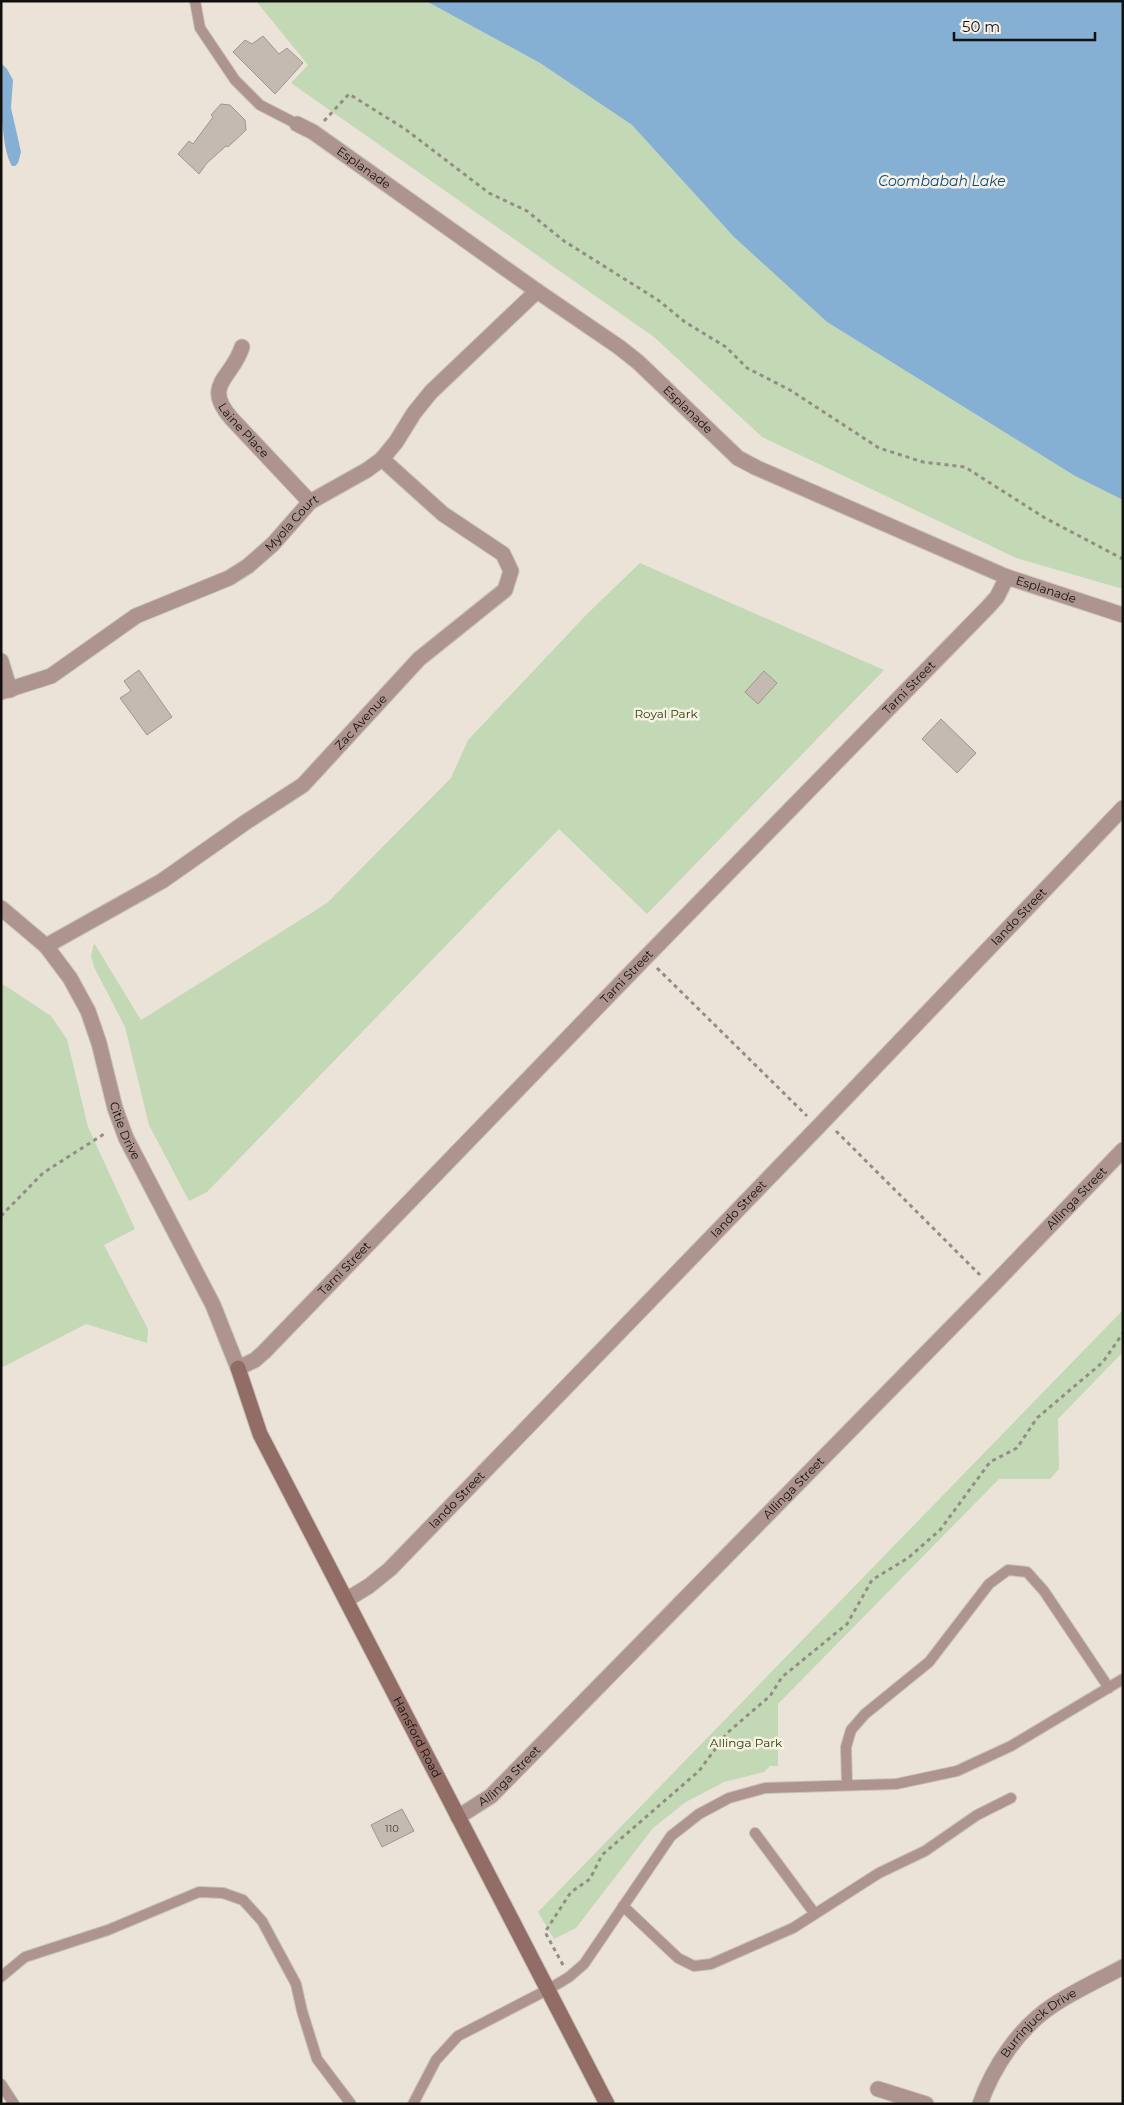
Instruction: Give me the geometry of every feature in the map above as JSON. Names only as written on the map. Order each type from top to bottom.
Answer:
[{"type":"street","name":"Esplanade","points":[[297,124],[313,132],[537,291],[594,329],[638,362],[738,458],[1007,577],[1123,615]]},
{"type":"street","name":"Myola Court","points":[[6,691],[51,676],[136,616],[238,573],[261,556],[310,502],[367,470],[382,459],[431,392],[537,291]]},
{"type":"street","name":"Laine Place","points":[[242,347],[234,365],[221,382],[218,397],[220,403],[231,418],[310,502]]},
{"type":"street","name":"Zac Avenue","points":[[46,946],[162,881],[303,785],[419,659],[505,590],[511,571],[503,554],[443,514],[382,459]]},
{"type":"street","name":"Tarni Street","points":[[238,1368],[255,1360],[264,1352],[988,607],[997,597],[1007,577]]},
{"type":"street","points":[[1,661],[6,691]]},
{"type":"street","name":"Iando Street","points":[[346,1600],[369,1586],[390,1569],[822,1123],[1123,808]]},
{"type":"street","name":"Citie Drive","points":[[1,908],[46,946],[70,978],[88,1011],[99,1043],[115,1108],[126,1138],[213,1305],[238,1368]]},
{"type":"street","name":"Allinga Street","points":[[458,1816],[491,1796],[1123,1150]]},
{"type":"street","name":"Hansford Road","points":[[238,1368],[260,1434],[549,1989],[606,2104]]},
{"type":"street","name":"Burrinjuck Drive","points":[[980,2104],[1004,2056],[1033,2021],[1066,1997],[1123,1967]]},
{"type":"street","points":[[878,2089],[926,2104]]},
{"type":"lane","points":[[195,1],[200,28],[235,80],[260,105],[297,124]]},
{"type":"lane","points":[[847,1785],[846,1747],[851,1730],[865,1714],[928,1662],[989,1584],[1008,1570],[1027,1572],[1044,1590],[1109,1688]]},
{"type":"lane","points":[[413,2104],[436,2060],[458,2036],[549,1989],[569,1977],[584,1964],[671,1836],[699,1814],[729,1798],[765,1788],[896,1784],[957,1771],[1011,1746],[1123,1679]]},
{"type":"lane","points":[[624,1906],[678,1958],[686,1963],[702,1967],[721,1961],[793,1928],[879,1873],[925,1851],[977,1815],[1011,1798]]},
{"type":"lane","points":[[755,1833],[815,1914]]},
{"type":"lane","points":[[1,1977],[25,1957],[108,1930],[200,1892],[223,1893],[243,1900],[262,1921],[296,1984],[302,2011],[318,2060],[352,2104]]},
{"type":"lane","points":[[1,2084],[14,2104]]},
{"type":"path","points":[[313,132],[349,94],[405,129],[489,193],[527,212],[564,240],[658,300],[685,322],[726,347],[747,368],[790,390],[879,448],[923,462],[965,467],[1045,518],[1123,559]]},
{"type":"path","points":[[646,957],[822,1123],[991,1287]]},
{"type":"path","points":[[1,1216],[42,1174],[104,1134]]},
{"type":"path","points":[[569,1977],[545,1932],[571,1892],[590,1879],[602,1855],[699,1771],[727,1732],[770,1696],[782,1677],[847,1624],[872,1580],[908,1558],[940,1530],[990,1462],[1017,1448],[1037,1418],[1103,1362],[1123,1333]]},
{"type":"green space","points":[[256,1],[426,1],[540,63],[632,125],[734,237],[827,322],[1075,476],[1123,500],[1123,589],[1016,558],[762,437],[654,337],[291,83],[308,65]]},
{"type":"green space","name":"Royal Park","points":[[640,563],[884,670],[647,914],[559,829],[207,1192],[189,1201],[149,1125],[125,1027],[94,967],[91,956],[94,943],[141,1020],[327,903],[451,778],[468,740],[587,614]]},
{"type":"green space","points":[[1,983],[51,1016],[67,1039],[88,1127],[135,1229],[104,1245],[148,1329],[147,1343],[86,1324],[1,1368]]},
{"type":"green space","name":"Allinga Park","points":[[1123,1310],[1123,1352],[1058,1419],[1059,1469],[1050,1479],[999,1479],[778,1704],[778,1766],[770,1766],[764,1772],[724,1782],[686,1802],[653,1828],[576,1928],[554,1939],[538,1912]]},
{"type":"water","name":"Coombabah Lake","points":[[426,1],[1123,1],[1123,500],[1075,476],[827,322],[734,237],[632,125],[540,63]]},
{"type":"water","points":[[1,63],[13,80],[11,108],[21,152],[18,163],[15,166],[12,166],[8,157],[3,132]]},
{"type":"building","points":[[263,36],[279,54],[287,48],[303,63],[275,94],[233,52],[245,40],[252,44]]},
{"type":"building","points":[[221,104],[230,105],[245,120],[246,130],[207,163],[199,174],[178,154],[189,141],[193,144],[213,117],[211,115]]},
{"type":"building","points":[[139,670],[172,717],[147,735],[120,698],[131,691],[124,681]]},
{"type":"building","points":[[764,671],[777,683],[758,704],[745,692]]},
{"type":"building","points":[[941,719],[976,753],[957,773],[922,739]]},
{"type":"building","points":[[402,1809],[414,1831],[382,1847],[371,1825]]}]
